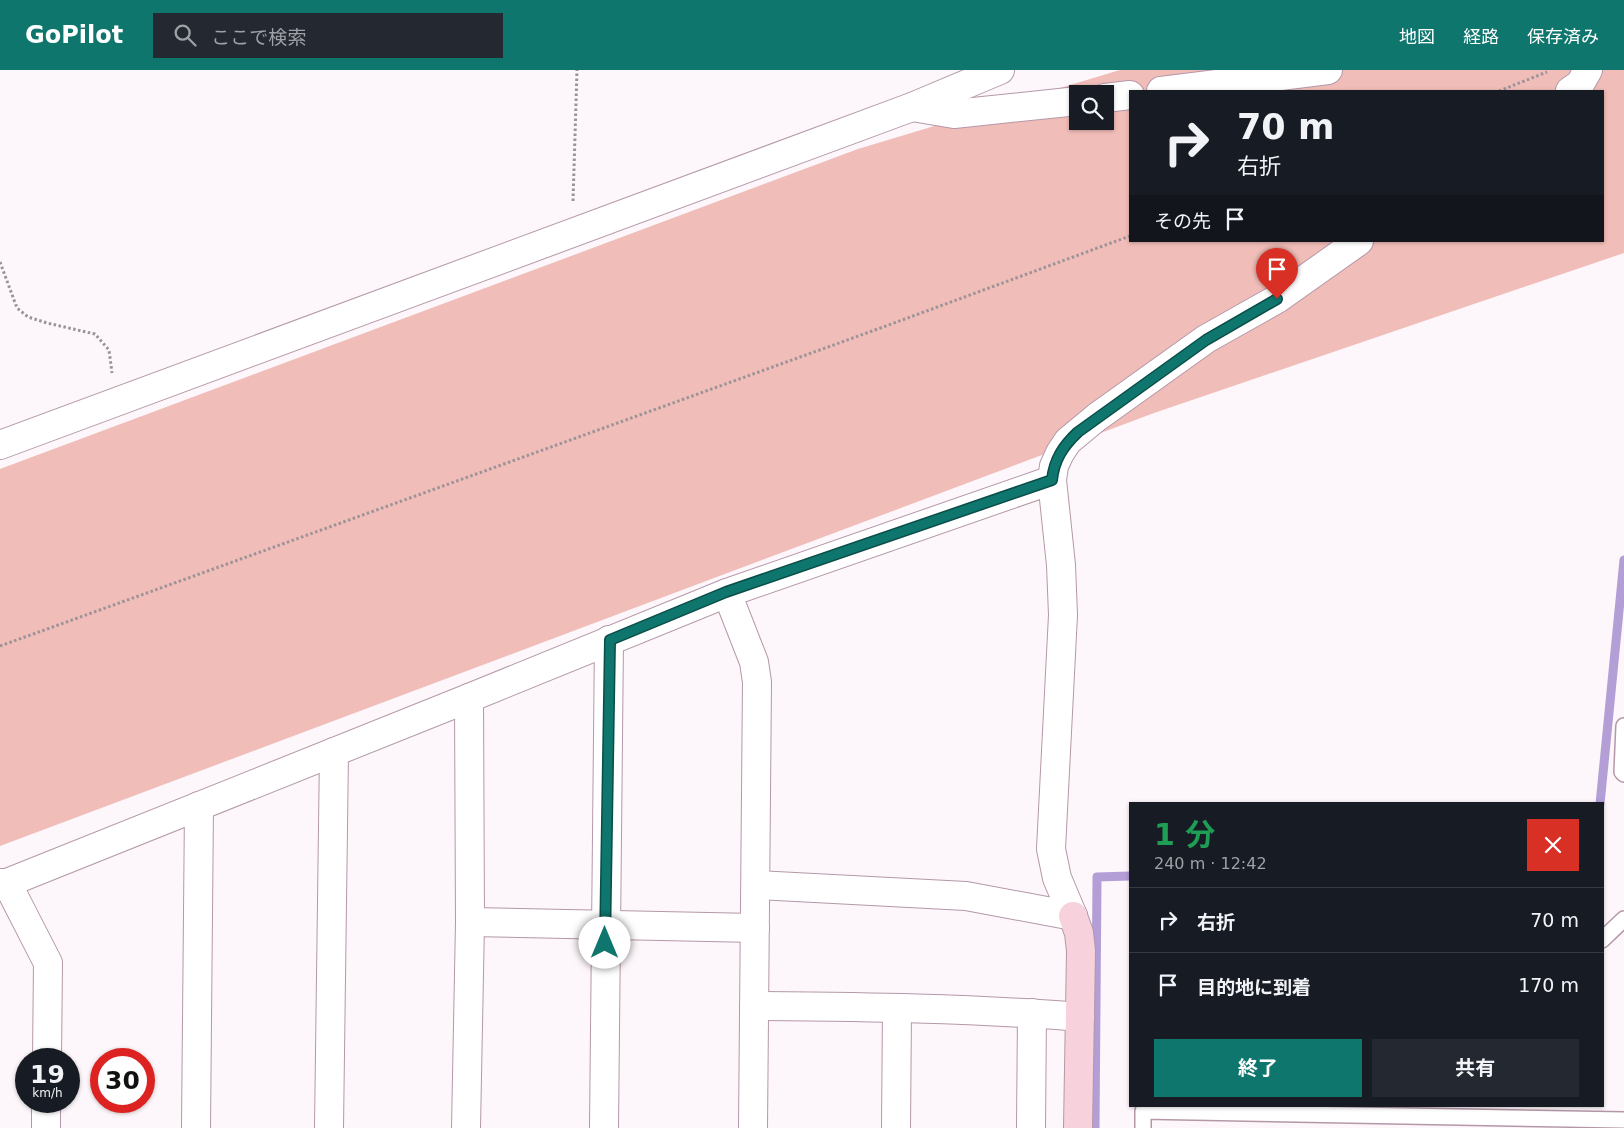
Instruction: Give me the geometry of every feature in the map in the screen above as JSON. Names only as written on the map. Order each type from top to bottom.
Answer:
[{"type":"street","points":[[0,445],[912,107],[1000,70]]},
{"type":"street","points":[[1169,90],[1328,70]]},
{"type":"street","points":[[1571,90],[1580,84],[1588,70]]},
{"type":"street","points":[[1114,97],[1129,95]]},
{"type":"street","points":[[912,107],[954,114],[1069,102]]},
{"type":"street","points":[[1078,1128],[1081,945],[1073,916],[1057,878],[1052,849],[1063,615],[1060,548],[1052,480],[1054,466],[1068,441],[1096,417],[1206,340],[1277,299],[1358,242]]},
{"type":"street","points":[[47,1048],[48,963],[3,883],[469,698],[726,592],[1052,480]]},
{"type":"street","points":[[726,592],[750,650],[756,671],[753,1128]]},
{"type":"street","points":[[604,1128],[610,640]]},
{"type":"street","points":[[466,1128],[470,922],[469,698]]},
{"type":"street","points":[[329,1128],[334,752]]},
{"type":"street","points":[[196,1128],[199,806]]},
{"type":"street","points":[[756,885],[966,896],[1073,916]]},
{"type":"street","points":[[470,922],[755,928]]},
{"type":"street","points":[[754,1006],[897,1008],[1032,1013],[1080,1018]]},
{"type":"street","points":[[896,1128],[897,1008]]},
{"type":"street","points":[[1031,1128],[1032,1013]]},
{"type":"street","points":[[46,1113],[46,1128]]},
{"type":"lane","points":[[1624,726],[1622,772],[1624,774]]},
{"type":"lane","points":[[1604,938],[1624,919]]},
{"type":"lane","points":[[1143,1128],[1143,1111],[1624,1120]]},
{"type":"path","points":[[572,234],[577,70]]},
{"type":"path","points":[[1502,90],[1552,70]]},
{"type":"path","points":[[0,646],[1129,236]]},
{"type":"path","points":[[0,262],[17,308],[28,318],[95,334],[109,350],[112,372],[108,406]]},
{"type":"shaded area","points":[[1120,70],[1624,70],[1624,253],[1154,413],[0,846],[0,469],[858,149],[1069,85],[1069,130],[1114,130],[1114,85],[1070,85]]},
{"type":"waterway","points":[[1600,802],[1624,560]]},
{"type":"waterway","points":[[1095,1128],[1097,877],[1129,876]]},
{"type":"route","points":[[605,943],[610,640],[726,592],[1052,480],[1054,466],[1068,441],[1096,417],[1206,340],[1277,299]]}]
